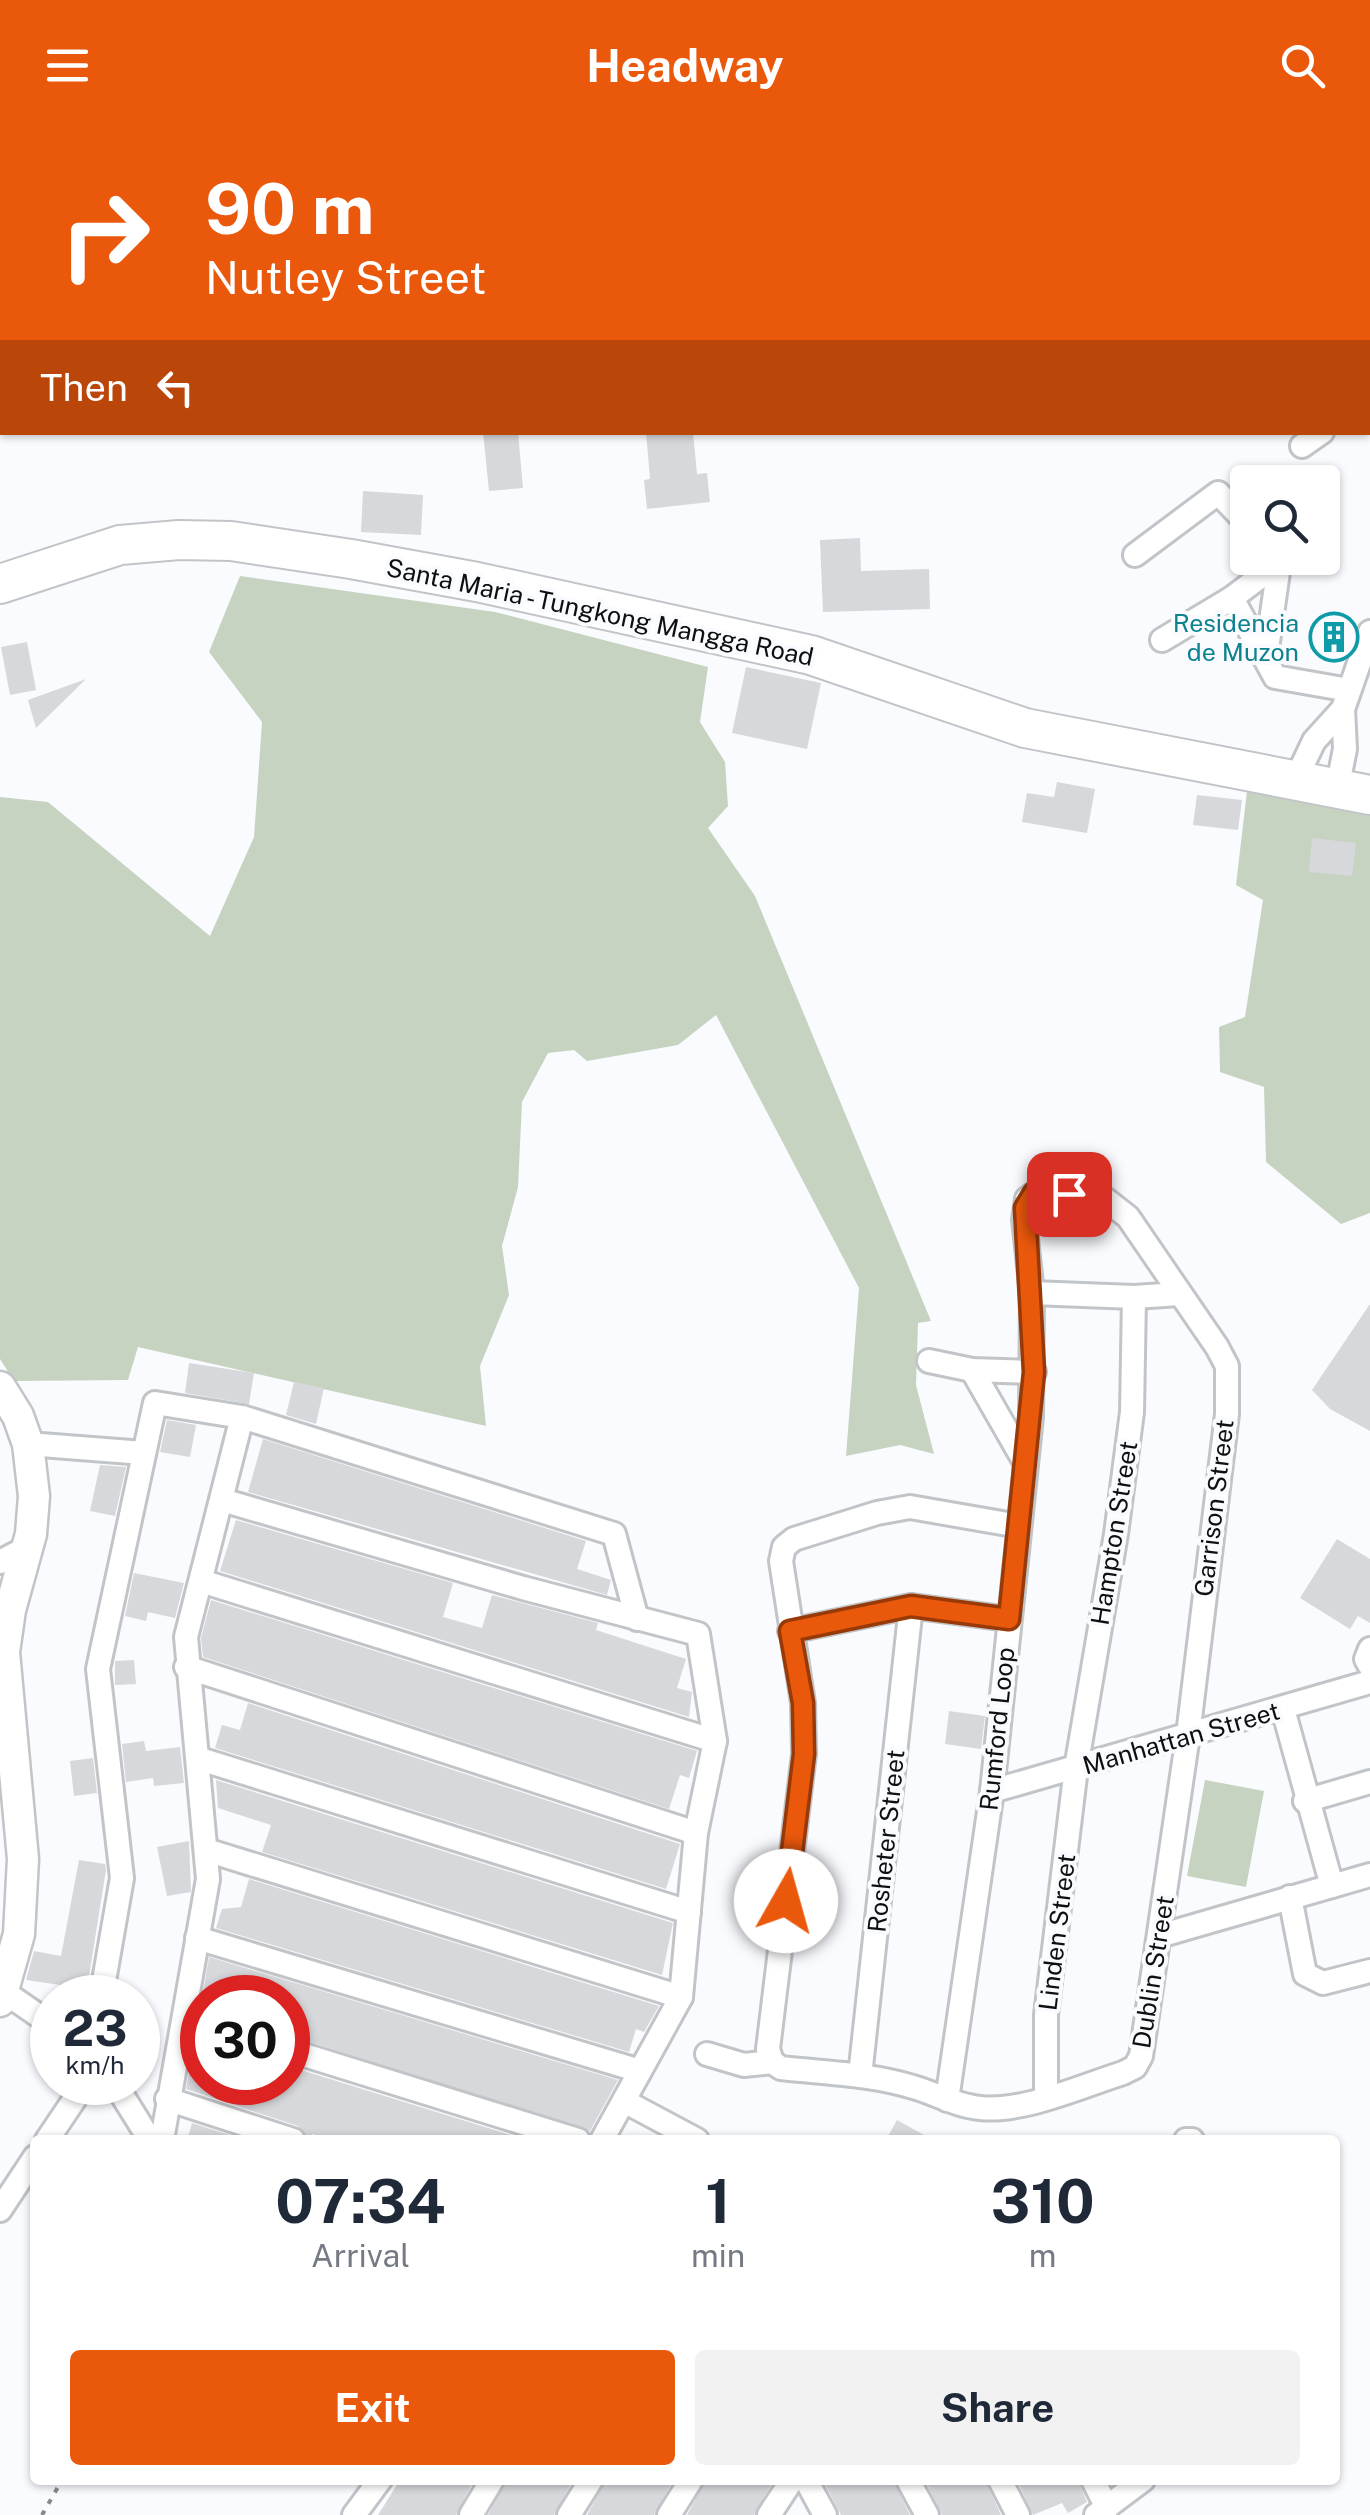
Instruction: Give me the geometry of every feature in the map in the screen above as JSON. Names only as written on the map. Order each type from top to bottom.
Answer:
[{"type":"main road","name":"Santa Maria - Tungkong Mangga Road","points":[[0,584],[120,545],[179,540],[231,542],[351,559],[477,582],[775,647],[1026,728],[1353,792]]},
{"type":"street","points":[[1302,446],[1318,435]]},
{"type":"street","points":[[1135,555],[1218,493],[1230,505]]},
{"type":"street","points":[[1162,640],[1232,598],[1261,575]]},
{"type":"street","points":[[1266,656],[1279,575]]},
{"type":"street","points":[[1232,598],[1274,676],[1346,699]]},
{"type":"street","points":[[1296,781],[1314,741],[1346,699],[1370,632]]},
{"type":"street","points":[[1346,699],[1345,749],[1353,792]]},
{"type":"street","name":"Rumford Loop","points":[[947,2100],[992,1791],[1026,1464],[1034,1372],[1025,1208],[1034,1193],[1105,1199],[1118,1206],[1179,1294]]},
{"type":"street","points":[[1032,1293],[1179,1294]]},
{"type":"street","name":"Garrison Street","points":[[1179,1294],[1226,1366],[1227,1414],[1188,1735]]},
{"type":"street","name":"Hampton Street","points":[[1076,1768],[1116,1534],[1132,1412],[1134,1296]]},
{"type":"street","points":[[929,1361],[972,1370],[1034,1372]]},
{"type":"street","points":[[972,1370],[1026,1464]]},
{"type":"street","points":[[0,1388],[34,1496],[28,1546],[10,1610],[4,1652],[22,1859],[19,1934],[2,1994],[30,2011]]},
{"type":"street","points":[[105,1975],[122,1878],[98,1669],[155,1402],[242,1417],[614,1534],[636,1619]]},
{"type":"street","points":[[195,1975],[208,1880],[186,1636],[242,1417]]},
{"type":"street","points":[[15,1428],[144,1453]]},
{"type":"street","points":[[222,1500],[698,1634],[715,1741],[696,1833],[681,1997],[615,2126],[668,2135]]},
{"type":"street","points":[[772,2062],[768,2048],[804,1754],[803,1703],[781,1562],[784,1548],[794,1539],[878,1513],[910,1508],[1019,1526]]},
{"type":"street","points":[[0,1562],[28,1546]]},
{"type":"street","points":[[201,1580],[715,1741]]},
{"type":"street","points":[[790,1631],[911,1606],[1009,1619]]},
{"type":"street","name":"Rosheter Street","points":[[860,2076],[911,1606]]},
{"type":"street","points":[[1370,1649],[1366,1659],[1370,1666]]},
{"type":"street","points":[[186,1667],[696,1833]]},
{"type":"street","name":"Manhattan Street","points":[[992,1791],[1370,1682]]},
{"type":"street","points":[[1283,1709],[1332,1886]]},
{"type":"street","name":"Dublin Street","points":[[708,2054],[744,2065],[772,2062],[781,2068],[912,2086],[978,2108],[1005,2108],[1135,2067],[1141,2056],[1188,1735]]},
{"type":"street","points":[[200,1759],[689,1912]]},
{"type":"street","name":"Linden Street","points":[[1046,2096],[1046,2015],[1076,1768]]},
{"type":"street","points":[[1306,1801],[1370,1782]]},
{"type":"street","points":[[206,1850],[681,1997]]},
{"type":"street","points":[[1159,1936],[1370,1875]]},
{"type":"street","points":[[1290,1898],[1305,1974],[1323,1983],[1370,1972]]},
{"type":"street","points":[[197,1938],[640,2071]]},
{"type":"street","points":[[310,2057],[562,2135]]},
{"type":"street","points":[[163,2135],[168,2098],[180,2060]]},
{"type":"street","points":[[168,2098],[279,2135]]},
{"type":"street","points":[[50,2135],[71,2105]]},
{"type":"street","points":[[128,2105],[147,2135]]},
{"type":"street","points":[[0,2210],[30,2165]]},
{"type":"street","points":[[354,2515],[374,2485]]},
{"type":"street","points":[[470,2515],[489,2485]]},
{"type":"street","points":[[569,2515],[588,2485]]},
{"type":"street","points":[[669,2515],[688,2485]]},
{"type":"street","points":[[769,2515],[789,2485]]},
{"type":"street","points":[[809,2485],[825,2515]]},
{"type":"street","points":[[911,2485],[927,2515]]},
{"type":"street","points":[[1003,2485],[1018,2515]]},
{"type":"street","points":[[1093,2485],[1101,2511],[1137,2485]]},
{"type":"path","points":[[42,2515],[59,2485]]},
{"type":"green space","points":[[240,576],[495,612],[708,667],[700,722],[725,762],[728,806],[708,828],[755,896],[931,1321],[918,1323],[916,1385],[934,1454],[900,1445],[846,1456],[859,1288],[716,1015],[678,1045],[587,1061],[574,1050],[548,1053],[522,1102],[518,1187],[502,1246],[509,1295],[480,1366],[486,1426],[138,1347],[128,1380],[14,1381],[0,1359],[0,797],[48,802],[210,936],[254,837],[262,722],[209,652]]},
{"type":"green space","points":[[1247,791],[1370,812],[1370,1213],[1341,1224],[1266,1162],[1264,1087],[1220,1072],[1219,1027],[1245,1017],[1263,900],[1236,885]]},
{"type":"green space","points":[[1205,1780],[1264,1791],[1246,1887],[1187,1876]]},
{"type":"building","points":[[483,435],[518,435],[523,488],[489,491]]},
{"type":"building","points":[[646,435],[693,435],[697,474],[707,473],[710,502],[647,509],[644,480],[650,479]]},
{"type":"building","points":[[363,491],[423,495],[421,535],[361,532]]},
{"type":"building","points":[[860,538],[861,571],[929,569],[930,609],[823,612],[820,540]]},
{"type":"building","name":"Residencia de Muzon","points":[[1321,617],[1355,625],[1346,654],[1310,649]]},
{"type":"building","points":[[27,642],[36,690],[10,695],[1,647]]},
{"type":"building","points":[[746,667],[821,683],[807,749],[732,733]]},
{"type":"building","points":[[86,679],[36,728],[28,700]]},
{"type":"building","points":[[1057,782],[1095,789],[1087,833],[1022,822],[1027,793],[1054,797]]},
{"type":"building","points":[[1197,795],[1242,800],[1238,830],[1193,825]]},
{"type":"building","points":[[1312,838],[1356,843],[1352,876],[1309,872]]},
{"type":"building","points":[[1370,1304],[1370,1431],[1330,1409],[1312,1390]]},
{"type":"building","points":[[189,1363],[254,1373],[249,1404],[185,1393]]},
{"type":"building","points":[[294,1382],[324,1388],[316,1424],[286,1415]]},
{"type":"building","points":[[167,1420],[196,1425],[190,1457],[160,1452]]},
{"type":"building","points":[[263,1439],[586,1541],[577,1569],[611,1580],[607,1595],[248,1492]]},
{"type":"building","points":[[100,1465],[126,1467],[115,1516],[90,1511]]},
{"type":"building","points":[[236,1520],[453,1583],[443,1617],[482,1628],[492,1595],[598,1623],[596,1630],[686,1659],[677,1688],[692,1692],[689,1717],[220,1571]]},
{"type":"building","points":[[1337,1539],[1370,1559],[1370,1623],[1358,1616],[1350,1629],[1300,1598]]},
{"type":"building","points":[[134,1573],[184,1583],[175,1618],[148,1612],[146,1621],[125,1616]]},
{"type":"building","points":[[211,1600],[697,1751],[689,1778],[680,1775],[669,1809],[203,1657],[201,1638]]},
{"type":"building","points":[[134,1660],[136,1684],[115,1685],[115,1661]]},
{"type":"building","points":[[248,1703],[680,1844],[666,1889],[215,1748],[222,1725],[240,1730]]},
{"type":"building","points":[[949,1711],[985,1716],[981,1749],[945,1744]]},
{"type":"building","points":[[144,1741],[146,1751],[180,1747],[184,1783],[154,1786],[153,1778],[126,1782],[122,1744]]},
{"type":"building","points":[[93,1758],[97,1793],[74,1796],[70,1761]]},
{"type":"building","points":[[216,1780],[673,1923],[662,1975],[262,1852],[271,1825],[218,1808]]},
{"type":"building","points":[[189,1841],[191,1892],[167,1896],[157,1847]]},
{"type":"building","points":[[79,1860],[105,1864],[89,1975],[30,1975],[30,1981],[26,1980],[34,1951],[61,1956]]},
{"type":"building","points":[[249,1879],[659,2006],[644,2032],[636,2029],[629,2052],[216,1928],[222,1909],[241,1907]]},
{"type":"building","points":[[209,1957],[269,1975],[206,1975]]},
{"type":"building","points":[[310,1987],[618,2080],[590,2131],[310,2042]]},
{"type":"building","points":[[310,2073],[511,2135],[304,2135],[298,2126],[234,2105],[310,2105]]},
{"type":"building","points":[[897,2120],[924,2135],[889,2135]]},
{"type":"building","points":[[192,2123],[229,2135],[188,2135]]},
{"type":"building","points":[[397,2485],[471,2485],[456,2515],[378,2515]]},
{"type":"building","points":[[504,2485],[570,2485],[554,2515],[488,2515]]},
{"type":"building","points":[[603,2485],[670,2485],[654,2515],[587,2515]]},
{"type":"building","points":[[703,2485],[771,2485],[754,2515],[687,2515]]},
{"type":"building","points":[[826,2485],[895,2485],[910,2515],[841,2515]]},
{"type":"building","points":[[927,2485],[987,2485],[1001,2515],[942,2515]]},
{"type":"building","points":[[1019,2485],[1080,2485],[1087,2502],[1068,2513],[1062,2503],[1033,2515]]},
{"type":"place","name":"Residencia de Muzon","points":[[1334,637]]},
{"type":"route","points":[[786,1901],[804,1754],[803,1703],[790,1631],[911,1606],[1009,1619],[1034,1372],[1025,1208],[1034,1193],[1069,1194]]}]
